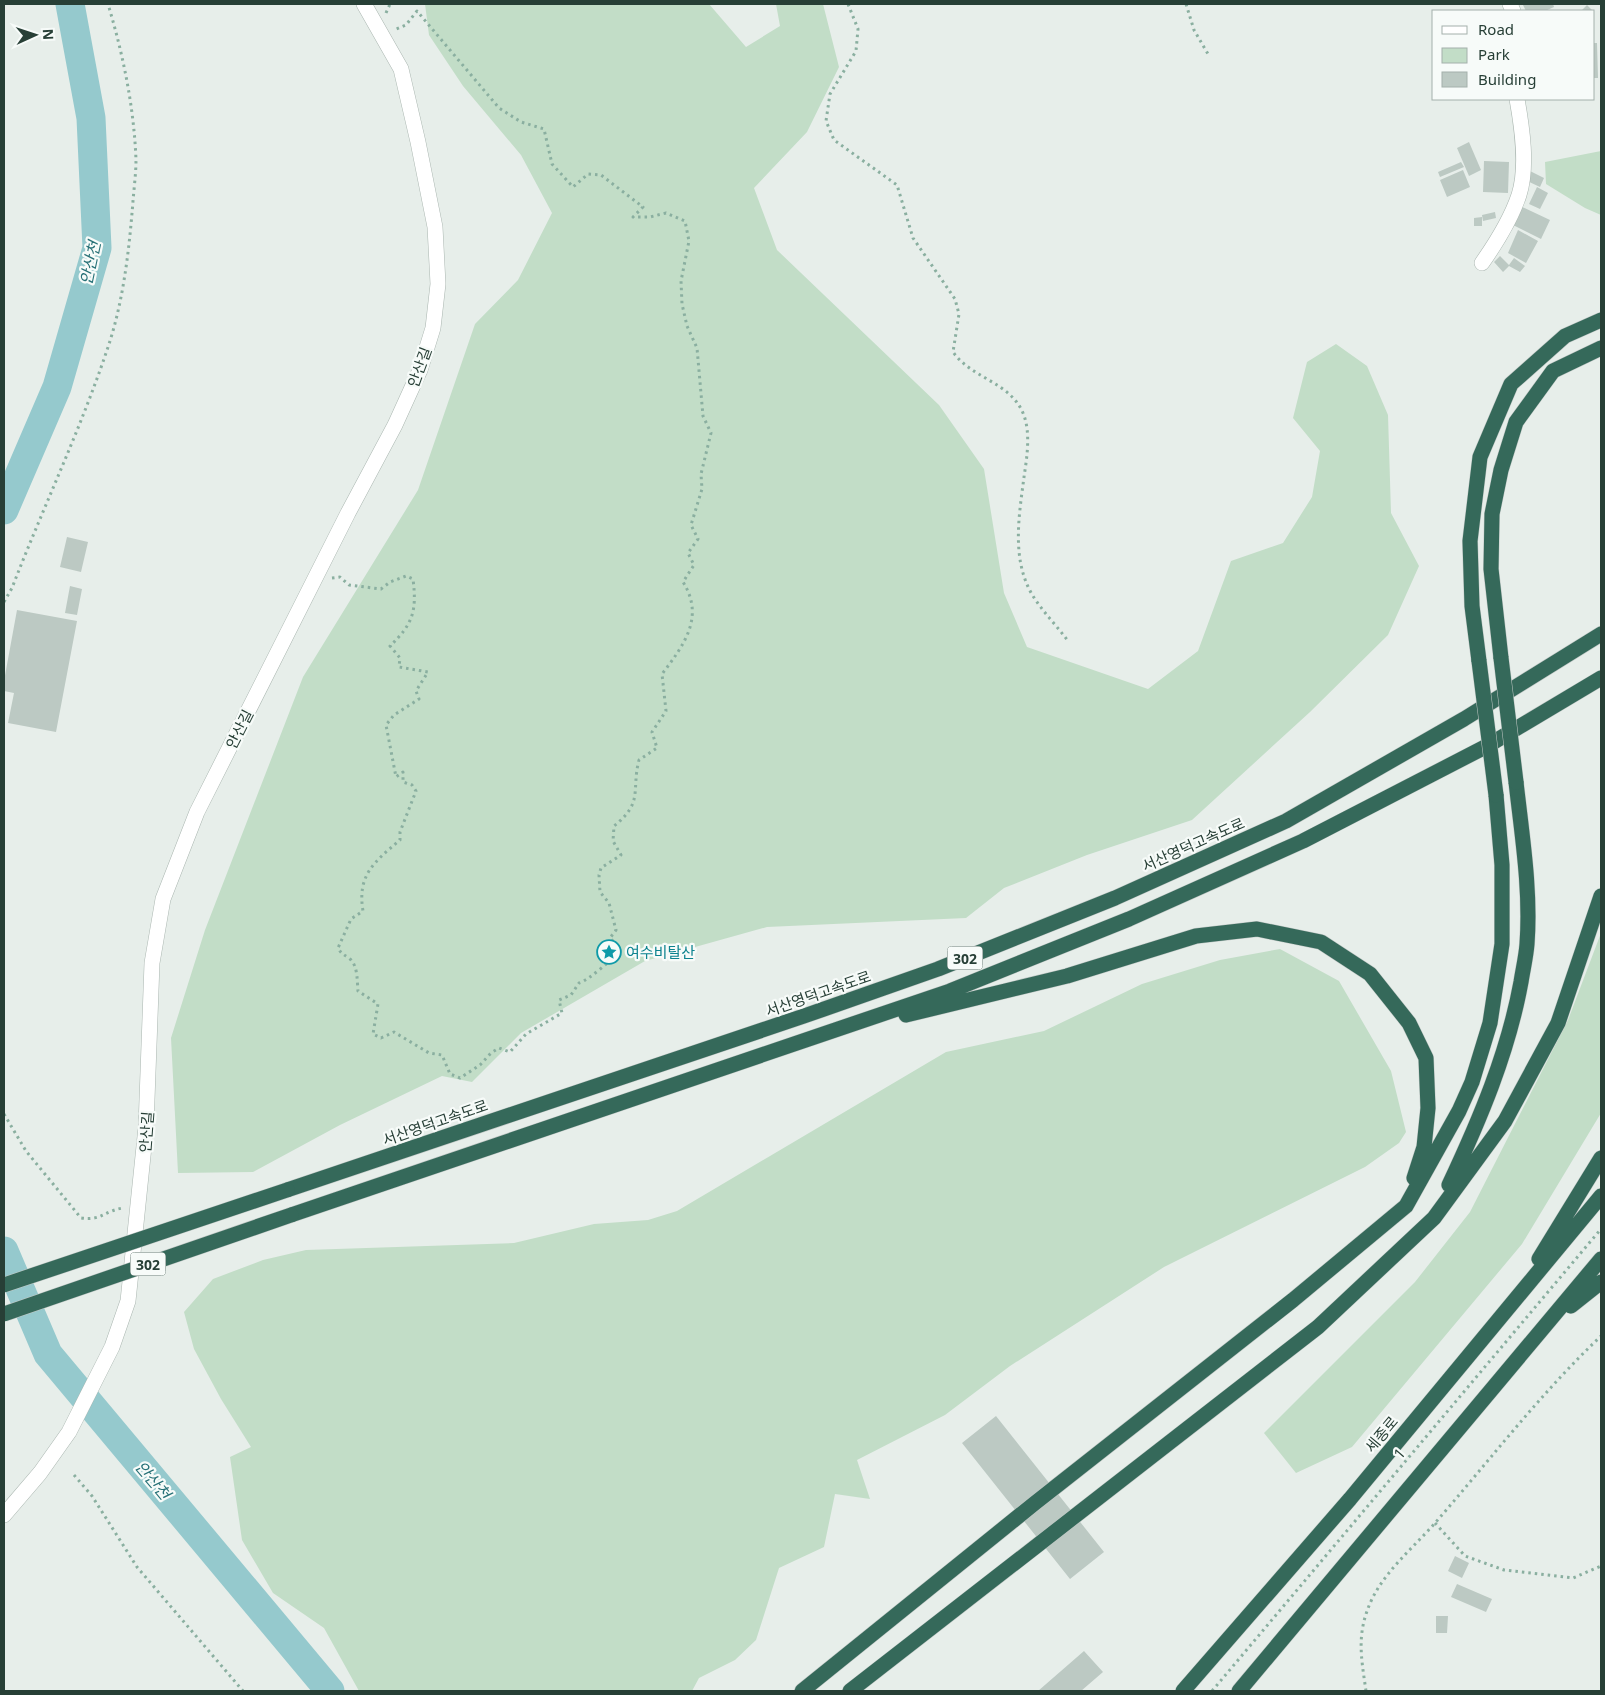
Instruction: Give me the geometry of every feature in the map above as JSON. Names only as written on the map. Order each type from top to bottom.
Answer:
[{"type":"highway","points":[[802,1691],[1035,1503],[1293,1300],[1406,1206],[1459,1111],[1472,1082],[1490,1023],[1502,944],[1502,865],[1496,795],[1472,606],[1470,541],[1480,457],[1511,384],[1565,336],[1601,320]]},
{"type":"highway","points":[[1434,1218],[1477,1127],[1500,1065],[1516,1007],[1527,945],[1527,877],[1491,569],[1492,514],[1501,470],[1516,422],[1553,371],[1601,348]]},
{"type":"highway","name":"서산영덕고속도로","points":[[4,1285],[813,1013],[938,969],[1115,898],[1286,821],[1464,719],[1601,634]]},
{"type":"highway","name":"302","points":[[4,1314],[950,991],[1129,918],[1303,841],[1487,746],[1601,678]]},
{"type":"highway","points":[[850,1691],[1318,1328],[1434,1218],[1505,1121],[1558,1022],[1601,896]]},
{"type":"highway","points":[[816,1037],[1067,976],[1196,936],[1257,929],[1322,942],[1370,974],[1409,1023],[1426,1058],[1428,1108],[1424,1147],[1406,1206]]},
{"type":"highway","points":[[1509,1307],[1601,1158]]},
{"type":"highway","name":"세종로","points":[[1183,1691],[1350,1499],[1601,1196]]},
{"type":"highway","points":[[1238,1691],[1601,1259]]},
{"type":"highway","points":[[1546,1325],[1601,1282]]},
{"type":"street","name":"안산길","points":[[4,1515],[40,1473],[69,1432],[112,1347],[128,1301],[140,1206],[148,1097],[152,963],[163,899],[197,812],[395,425],[420,370],[433,328],[438,284],[435,227],[401,68],[384,34],[364,4]]},
{"type":"street","points":[[1482,263],[1495,244],[1519,194],[1523,155],[1518,100]]},
{"type":"path","points":[[4,602],[12,588],[107,352],[122,290],[130,243],[136,161],[130,104],[121,50],[108,4]]},
{"type":"path","points":[[848,4],[858,29],[856,51],[830,94],[826,121],[834,140],[897,185],[913,238],[955,299],[959,314],[953,352],[959,361],[1013,395],[1024,414],[1027,456],[1018,524],[1020,554],[1025,579],[1033,596],[1068,641]]},
{"type":"path","points":[[1186,4],[1194,30],[1208,54]]},
{"type":"path","points":[[314,581],[340,577],[349,585],[381,589],[390,582],[406,576],[413,579],[416,598],[412,621],[390,646],[400,658],[399,667],[428,672],[416,690],[419,699],[394,715],[386,725],[396,777],[403,772],[403,782],[412,785],[416,792],[407,820],[400,832],[400,840],[374,862],[360,892],[363,911],[351,919],[338,948],[341,954],[352,961],[355,968],[358,991],[378,1004],[374,1034],[381,1038],[394,1032],[429,1053],[442,1055],[450,1074],[460,1078],[480,1065],[491,1053],[499,1048],[510,1052],[526,1034],[562,1013],[560,1000],[572,995],[579,983],[588,981],[597,969],[607,964],[619,952],[619,947],[610,938],[616,930],[609,903],[600,892],[599,875],[601,868],[621,855],[613,842],[614,826],[626,816],[635,801],[639,760],[657,748],[652,732],[666,711],[662,674],[675,657],[691,626],[694,611],[691,595],[683,582],[694,566],[688,553],[698,540],[691,525],[702,489],[701,474],[711,433],[703,416],[697,348],[687,326],[682,304],[682,281],[689,241],[685,221],[666,213],[650,217],[633,216],[643,207],[601,175],[588,174],[573,187],[552,164],[544,129],[521,122],[499,108],[417,11],[406,25],[384,34]]},
{"type":"path","points":[[4,1114],[26,1151],[81,1218],[94,1220],[113,1210],[140,1206]]},
{"type":"path","name":"1","points":[[1212,1691],[1601,1229]]},
{"type":"path","points":[[1366,1691],[1359,1640],[1373,1598],[1395,1564],[1435,1523],[1566,1369],[1601,1336]]},
{"type":"path","points":[[74,1475],[92,1496],[137,1567],[243,1691]]},
{"type":"path","points":[[1435,1523],[1466,1556],[1504,1570],[1573,1578],[1601,1566]]},
{"type":"green space","points":[[425,4],[709,4],[746,47],[780,26],[776,4],[823,4],[839,67],[807,132],[754,188],[777,250],[939,405],[984,469],[1004,593],[1027,647],[1148,689],[1198,651],[1231,561],[1283,543],[1312,497],[1320,451],[1293,418],[1307,362],[1336,344],[1367,366],[1388,415],[1391,513],[1419,566],[1388,635],[1310,712],[1192,820],[1087,855],[1004,888],[966,918],[767,927],[645,961],[521,1033],[472,1082],[442,1076],[340,1125],[253,1172],[178,1173],[171,1038],[205,930],[303,677],[418,490],[475,324],[518,280],[552,213],[521,155],[463,86],[429,35]]},
{"type":"green space","points":[[1601,151],[1601,215],[1585,208],[1546,184],[1545,162]]},
{"type":"green space","points":[[1601,933],[1601,1113],[1522,1244],[1352,1447],[1296,1473],[1264,1433],[1415,1282],[1470,1212],[1568,1020]]},
{"type":"green space","points":[[1280,949],[1339,981],[1391,1071],[1406,1132],[1399,1143],[1365,1167],[1164,1267],[1010,1366],[945,1415],[857,1460],[870,1499],[835,1494],[824,1547],[779,1568],[756,1640],[735,1660],[699,1678],[692,1691],[359,1691],[324,1628],[273,1593],[242,1540],[230,1457],[251,1447],[221,1399],[194,1349],[184,1312],[213,1279],[263,1260],[306,1250],[514,1243],[594,1224],[648,1220],[677,1211],[946,1052],[1044,1031],[1142,984],[1220,960]]},
{"type":"building","points":[[1553,4],[1554,7],[1547,10],[1526,10],[1523,5]]},
{"type":"building","points":[[1587,5],[1592,10],[1582,10]]},
{"type":"building","points":[[1595,43],[1597,43],[1598,78],[1595,78]]},
{"type":"building","points":[[1469,142],[1481,170],[1469,176],[1457,148]]},
{"type":"building","points":[[1484,161],[1509,162],[1508,193],[1483,192]]},
{"type":"building","points":[[1461,162],[1464,167],[1440,177],[1438,172]]},
{"type":"building","points":[[1463,170],[1470,187],[1447,197],[1440,180]]},
{"type":"building","points":[[1528,170],[1544,178],[1540,187],[1523,179]]},
{"type":"building","points":[[1537,187],[1548,193],[1540,209],[1529,204]]},
{"type":"building","points":[[1518,205],[1550,220],[1541,239],[1509,223]]},
{"type":"building","points":[[1495,212],[1496,218],[1483,221],[1482,215]]},
{"type":"building","points":[[1482,217],[1482,226],[1474,226],[1474,218]]},
{"type":"building","points":[[1518,230],[1538,241],[1526,263],[1508,253]]},
{"type":"building","points":[[1500,256],[1509,265],[1514,258],[1525,266],[1520,272],[1509,266],[1503,272],[1494,262]]},
{"type":"building","points":[[67,537],[88,542],[81,572],[60,567]]},
{"type":"building","points":[[70,586],[82,589],[77,615],[65,613]]},
{"type":"building","points":[[17,610],[77,621],[56,732],[8,723],[14,693],[4,691],[4,681]]},
{"type":"building","points":[[996,1416],[1104,1552],[1070,1579],[962,1443]]},
{"type":"building","points":[[1455,1556],[1469,1563],[1462,1578],[1448,1571]]},
{"type":"building","points":[[1457,1584],[1492,1599],[1486,1612],[1451,1597]]},
{"type":"building","points":[[1436,1616],[1448,1616],[1447,1633],[1436,1633]]},
{"type":"building","points":[[1084,1651],[1103,1672],[1081,1691],[1038,1691]]},
{"type":"waterway","name":"안산천","points":[[4,510],[57,387],[97,248],[91,118],[70,4]]},
{"type":"waterway","name":"안산천","points":[[4,1251],[48,1354],[330,1691]]},
{"type":"place","name":"여수비탈산","points":[[609,952]]}]
